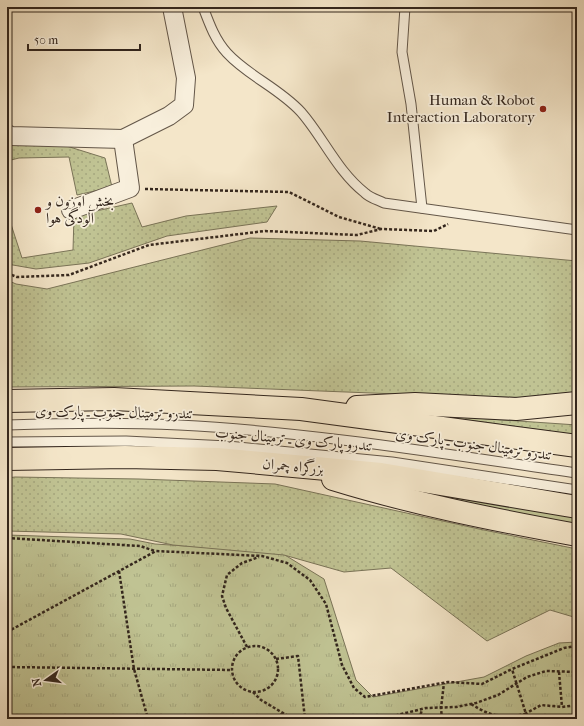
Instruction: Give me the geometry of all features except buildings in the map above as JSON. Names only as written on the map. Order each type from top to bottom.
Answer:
[{"type":"highway","points":[[7,401],[114,399],[302,409],[577,446]]},
{"type":"highway","points":[[516,409],[577,403]]},
{"type":"highway","points":[[302,409],[415,404],[516,409],[577,416]]},
{"type":"highway","name":"بزرگراه چمران","points":[[7,459],[125,457],[217,459],[381,474],[577,507]]},
{"type":"highway","points":[[290,466],[378,493],[485,518],[577,535]]},
{"type":"street","points":[[7,134],[11,136],[123,139],[170,116],[184,105],[186,78],[172,7]]},
{"type":"street","points":[[71,210],[130,188],[123,139]]},
{"type":"lane","points":[[203,7],[212,29],[226,52],[247,71],[269,84],[300,111],[314,128],[336,162],[365,194],[384,203],[577,230]]},
{"type":"lane","points":[[405,7],[402,52],[411,104],[422,208]]},
{"type":"lane","name":"تندرو ترمینال جنوب ـ پارک وی","points":[[7,425],[62,423],[179,425],[244,430],[342,440],[577,473]]},
{"type":"lane","name":"تندرو پارک وی ـ ترمینال جنوب","points":[[7,442],[126,441],[228,446],[392,462],[577,490]]},
{"type":"path","points":[[130,188],[289,192],[339,217],[381,229]]},
{"type":"path","points":[[7,274],[17,277],[68,276],[149,245],[265,231],[357,234],[381,229],[434,230],[469,215]]},
{"type":"path","points":[[7,538],[140,546],[156,551],[262,556],[287,563],[310,580],[326,604],[342,666],[354,688],[365,697],[444,683],[482,684],[512,669],[564,648],[577,646]]},
{"type":"path","points":[[7,632],[156,551]]},
{"type":"path","points":[[247,647],[226,608],[222,596],[223,588],[227,575],[242,563],[262,556]]},
{"type":"path","points":[[120,571],[134,669],[148,719]]},
{"type":"path","points":[[261,646],[273,654],[276,659],[278,667],[277,675],[274,683],[268,688],[253,692],[245,690],[238,685],[234,678],[232,670],[233,662],[236,656],[247,647],[261,646]]},
{"type":"path","points":[[276,659],[298,656],[305,719]]},
{"type":"path","points":[[7,667],[232,670]]},
{"type":"path","points":[[512,669],[526,714]]},
{"type":"path","points":[[380,719],[423,709],[456,707],[470,704],[498,695],[527,676],[546,671],[577,672]]},
{"type":"path","points":[[559,672],[562,707]]},
{"type":"path","points":[[442,719],[441,708],[444,683]]},
{"type":"path","points":[[253,692],[261,700],[293,719]]},
{"type":"path","points":[[470,704],[485,713],[499,716],[526,714]]},
{"type":"path","points":[[516,719],[541,705],[562,707],[577,705]]},
{"type":"path","points":[[419,719],[423,709]]},
{"type":"path","points":[[276,719],[283,713]]},
{"type":"green space","points":[[7,143],[57,143],[105,158],[112,187],[77,195],[69,157],[19,158],[7,161]]},
{"type":"green space","points":[[132,203],[142,227],[186,216],[277,206],[267,222],[167,236],[89,263],[36,269],[7,264],[7,212],[22,258],[73,250],[74,216]]},
{"type":"green space","points":[[250,238],[360,241],[577,261],[577,399],[422,395],[194,386],[7,387],[7,280],[16,284],[47,289]]},
{"type":"green space","points":[[431,415],[577,425],[577,435]]},
{"type":"green space","points":[[7,478],[139,479],[275,484],[577,549],[577,618],[550,610],[487,641],[391,568],[344,572],[284,555],[173,545],[121,534],[7,531]]},
{"type":"green space","points":[[379,483],[577,515],[577,527]]},
{"type":"green space","points":[[7,535],[130,539],[155,544],[280,552],[324,579],[356,680],[373,697],[484,677],[526,656],[559,643],[577,642],[577,719],[7,719]]},
{"type":"place","name":"Human & Robot Interaction Laboratory","points":[[543,109]]},
{"type":"place","name":"بخش اوزون و آلودگی هوا","points":[[38,210]]}]
